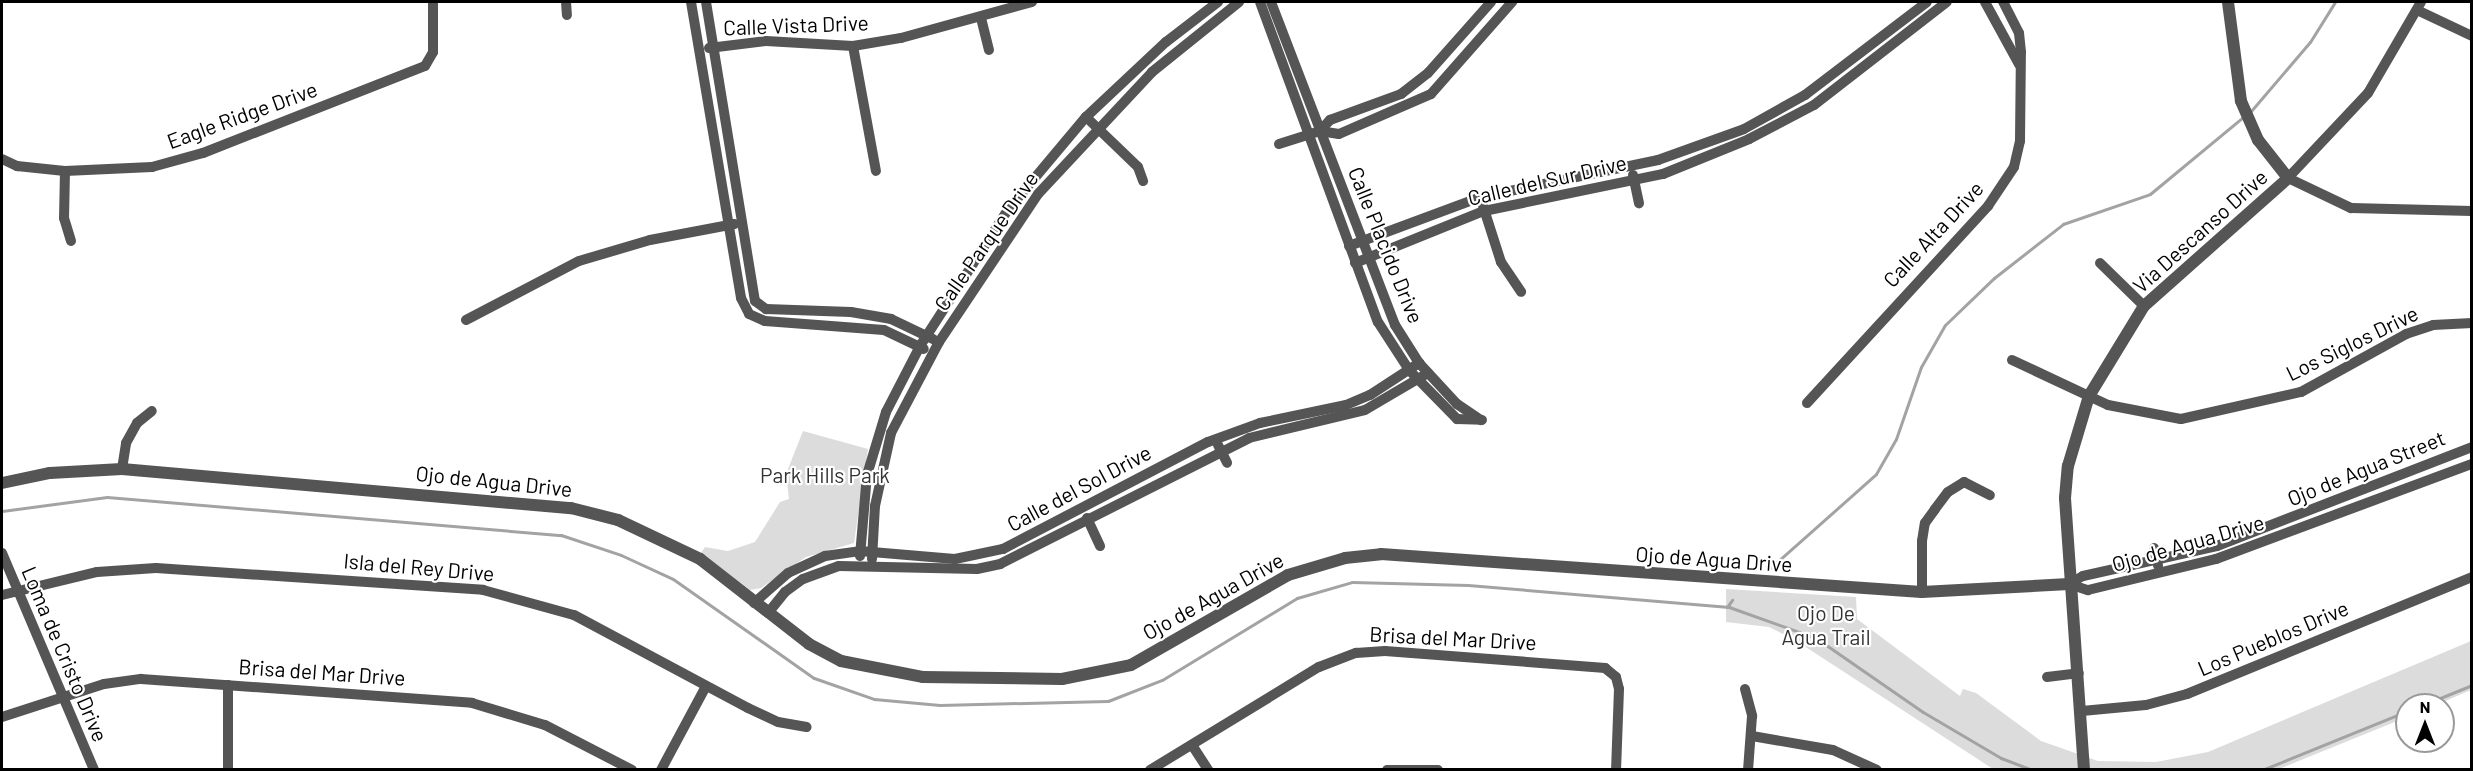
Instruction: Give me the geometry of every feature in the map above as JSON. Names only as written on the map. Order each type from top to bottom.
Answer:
[{"type":"street","name":"Eagle Ridge Drive","points":[[2,159],[17,166],[65,171],[178,162],[425,66],[433,52],[433,2]]},
{"type":"street","points":[[566,2],[567,15]]},
{"type":"street","points":[[692,2],[741,298],[749,314],[765,321],[846,324],[884,330],[920,346],[931,354]]},
{"type":"street","points":[[706,2],[757,303],[766,309],[846,311],[891,319],[939,342]]},
{"type":"street","name":"Calle Vista Drive","points":[[700,50],[766,41],[853,46],[981,18],[1032,2]]},
{"type":"street","name":"Calle Parque Drive","points":[[860,564],[867,475],[886,412],[920,346],[1023,189],[1086,117],[1166,42],[1218,2]]},
{"type":"street","name":"Calle Parque Drive","points":[[872,565],[879,477],[898,416],[931,354],[1038,194],[1099,128],[1174,54],[1239,2]]},
{"type":"street","name":"Calle Placido Drive","points":[[1260,2],[1282,46],[1320,131],[1395,325],[1428,373],[1457,404],[1482,420],[1457,419],[1408,370],[1378,322],[1308,135],[1282,46],[1271,2]]},
{"type":"street","points":[[1320,131],[1330,120],[1401,94],[1455,42],[1491,2]]},
{"type":"street","points":[[1279,144],[1320,131],[1339,134],[1431,94],[1469,54],[1512,2]]},
{"type":"street","name":"Calle del Sur Drive","points":[[1349,246],[1481,197],[1632,166],[1747,134],[1857,58],[1927,2]]},
{"type":"street","name":"Calle del Sur Drive","points":[[1354,263],[1484,212],[1634,180],[1814,105],[1947,2]]},
{"type":"street","name":"Calle Alta Drive","points":[[1985,2],[2019,64]]},
{"type":"street","name":"Calle Alta Drive","points":[[1807,403],[2003,188],[2020,141],[2019,33],[2003,2]]},
{"type":"street","points":[[2228,2],[2241,101],[2258,140],[2288,178],[2351,208],[2472,211]]},
{"type":"street","points":[[2419,6],[2472,36]]},
{"type":"street","name":"Via Descanso Drive","points":[[2084,770],[2079,673],[2065,539],[2068,466],[2089,396],[2144,306],[2288,178],[2364,98],[2419,6]]},
{"type":"street","points":[[981,18],[989,50]]},
{"type":"street","points":[[2006,37],[2019,33]]},
{"type":"street","points":[[1166,42],[1174,54]]},
{"type":"street","points":[[1455,42],[1469,54]]},
{"type":"street","points":[[853,46],[876,171]]},
{"type":"street","points":[[1857,58],[1864,68]]},
{"type":"street","points":[[1086,117],[1138,167],[1143,181]]},
{"type":"street","points":[[715,139],[728,137]]},
{"type":"street","points":[[1632,166],[1639,203]]},
{"type":"street","points":[[65,171],[64,218],[70,241]]},
{"type":"street","points":[[1481,197],[1501,262],[1521,292]]},
{"type":"street","points":[[466,320],[579,261],[650,240],[742,223]]},
{"type":"street","points":[[997,227],[1010,236]]},
{"type":"street","points":[[2100,262],[2144,306]]},
{"type":"street","points":[[749,314],[757,303]]},
{"type":"street","points":[[846,311],[846,324]]},
{"type":"street","name":"Los Siglos Drive","points":[[2012,360],[2108,405],[2181,419],[2221,414],[2301,392],[2415,331],[2433,325],[2472,322]]},
{"type":"street","name":"Calle del Sol Drive","points":[[768,613],[780,596],[803,579],[823,570],[860,564],[977,569],[1000,564],[1089,522],[1249,438],[1370,395],[1419,363]]},
{"type":"street","name":"Calle del Sol Drive","points":[[754,603],[801,565],[860,551],[956,559],[1003,549],[1083,510],[1216,439],[1365,410],[1428,373]]},
{"type":"street","points":[[122,469],[126,442],[137,423],[152,411]]},
{"type":"street","points":[[886,412],[898,416]]},
{"type":"street","points":[[1216,439],[1227,464]]},
{"type":"street","name":"Ojo de Agua Street","points":[[2069,584],[2084,576],[2217,546],[2472,447]]},
{"type":"street","name":"Ojo de Agua Drive","points":[[2,483],[50,472],[122,469],[572,508],[618,520],[700,559],[754,603],[841,661],[880,672],[923,677],[1062,679],[1131,665],[1288,574],[1316,564],[1381,554],[1922,592],[2069,584],[2088,590],[2161,575],[2290,534],[2472,464]]},
{"type":"street","points":[[867,475],[879,477]]},
{"type":"street","points":[[2401,476],[2405,489]]},
{"type":"street","points":[[1922,592],[1922,541],[1925,523],[1948,492],[1964,482],[1990,495]]},
{"type":"street","points":[[1083,510],[1100,546]]},
{"type":"street","points":[[2284,521],[2290,534]]},
{"type":"street","points":[[2154,548],[2161,575]]},
{"type":"street","name":"Loma de Cristo Drive","points":[[2,553],[94,770]]},
{"type":"street","points":[[921,568],[922,557]]},
{"type":"street","name":"Isla del Rey Drive","points":[[2,595],[97,572],[156,568],[483,590],[574,615],[778,722],[807,727]]},
{"type":"street","name":"Los Pueblos Drive","points":[[2082,711],[2146,705],[2187,694],[2472,577]]},
{"type":"street","name":"Brisa del Mar Drive","points":[[1150,770],[1319,667],[1356,654],[1385,651],[1605,668],[1616,677],[1619,688],[1616,770]]},
{"type":"street","points":[[2047,677],[2079,673]]},
{"type":"street","name":"Brisa del Mar Drive","points":[[2,717],[63,696],[126,680],[228,685],[492,707],[545,725],[632,770]]},
{"type":"street","points":[[228,685],[228,770]]},
{"type":"street","points":[[661,770],[706,686]]},
{"type":"street","points":[[1745,689],[1752,736],[1748,770]]},
{"type":"street","points":[[1752,736],[1833,750],[1877,770]]},
{"type":"street","points":[[1192,745],[1208,770]]},
{"type":"street","points":[[1387,770],[1438,770]]},
{"type":"green space","name":"Park Hills Park","points":[[803,431],[868,449],[854,543],[806,557],[761,588],[750,590],[701,553],[705,547],[728,551],[755,542],[780,502],[789,499],[786,474]]},
{"type":"green space","name":"Ojo De Agua Trail","points":[[1726,589],[1856,597],[1857,619],[1960,696],[1963,689],[1976,693],[2041,741],[2098,761],[2156,762],[2208,752],[2471,641],[2471,690],[2455,697],[2455,693],[2395,693],[2395,722],[2279,769],[1993,769],[1795,640],[1769,627],[1726,622]]},
{"type":"waterway","points":[[2251,111],[2310,42],[2335,2]]},
{"type":"waterway","points":[[1768,570],[1876,474],[1896,439],[1921,367],[1945,325],[1994,278],[2063,224],[2150,194],[2243,117]]},
{"type":"waterway","points":[[2,511],[107,497],[561,535],[621,555],[673,579],[814,678],[874,699],[940,705],[1108,701],[1162,680],[1297,598],[1352,582],[1468,585],[1729,607],[1816,638],[1923,712],[2001,758],[2033,770]]},
{"type":"waterway","points":[[1727,607],[1732,600]]},
{"type":"waterway","points":[[2452,693],[2472,685]]},
{"type":"waterway","points":[[2262,770],[2395,716]]}]
